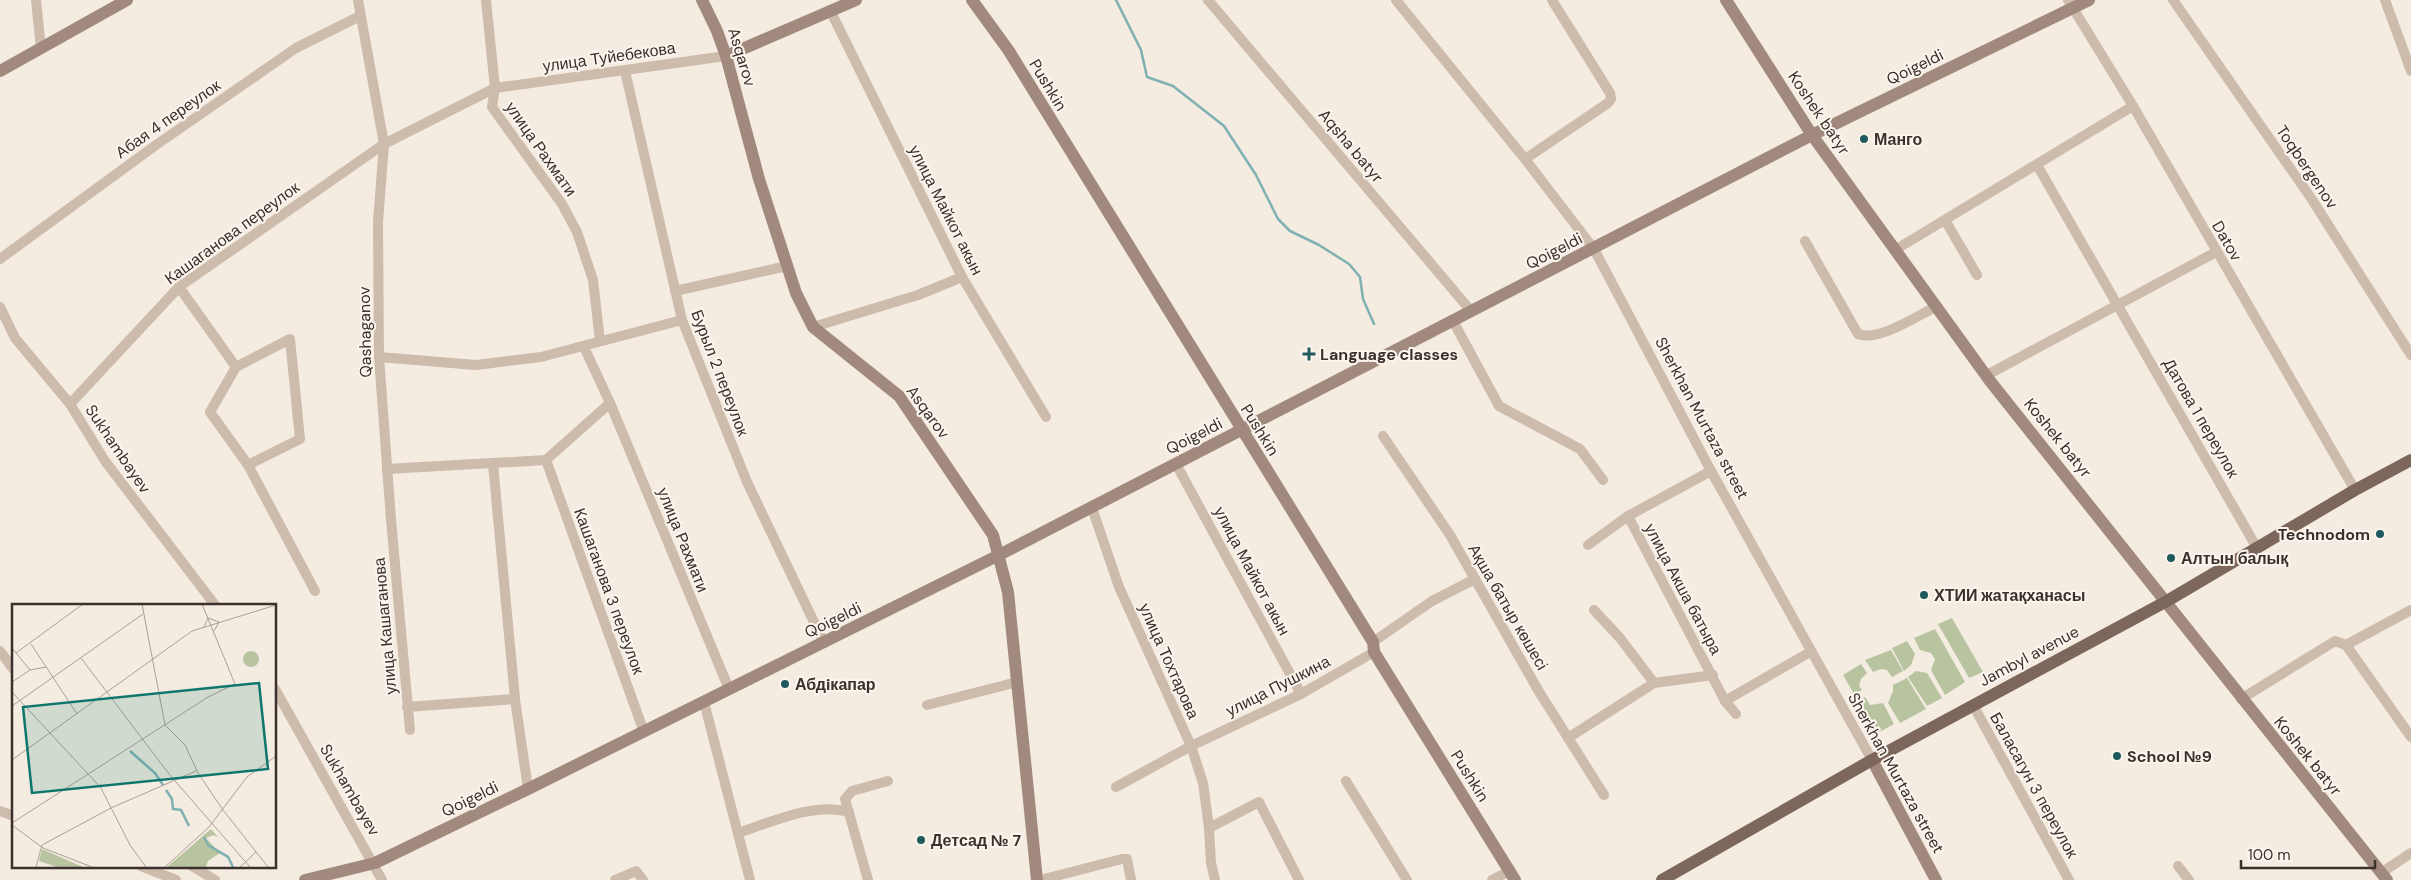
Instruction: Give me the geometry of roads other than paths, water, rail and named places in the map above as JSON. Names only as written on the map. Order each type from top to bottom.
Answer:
[{"type":"main road","name":"Jambyl avenue","points":[[1662,880],[1677,876],[1872,760],[2167,600],[2355,490],[2411,460]]},
{"type":"street","points":[[36,0],[41,49]]},
{"type":"street","points":[[0,71],[127,0]]},
{"type":"street","name":"Qashaganov","points":[[358,0],[384,144],[378,222],[379,357],[391,520]]},
{"type":"street","points":[[486,0],[496,88]]},
{"type":"street","name":"Asqarov","points":[[702,0],[717,31],[726,56],[760,179],[796,293],[813,327],[899,396],[993,535],[1008,592],[1038,880]]},
{"type":"street","points":[[726,56],[856,0]]},
{"type":"street","name":"Pushkin","points":[[972,0],[1009,51],[1512,876]]},
{"type":"street","name":"Aqsha batyr","points":[[1208,0],[1471,311]]},
{"type":"street","name":"Sherkhan Murtaza street","points":[[1396,0],[1525,159],[1594,249],[1711,471],[1810,652],[1872,760],[1936,880]]},
{"type":"street","points":[[1525,159],[1608,104],[1611,99],[1610,93],[1552,0]]},
{"type":"street","name":"Koshek batyr","points":[[1726,0],[1812,135],[1987,375],[2167,600],[2241,699],[2384,876]]},
{"type":"street","name":"Qoigeldi","points":[[304,880],[375,863],[644,732],[1092,508],[1812,135],[2071,4],[2090,0]]},
{"type":"street","name":"Toqbergenov","points":[[2173,0],[2311,198],[2411,354]]},
{"type":"street","points":[[2385,0],[2411,71]]},
{"type":"street","name":"Datov","points":[[2071,4],[2133,106],[2355,490]]},
{"type":"street","name":"улица Майкот акын","points":[[830,10],[962,277],[1046,417]]},
{"type":"street","name":"Абая 4 переулок","points":[[0,259],[156,145],[296,48],[360,16]]},
{"type":"street","name":"улица Туйебекова","points":[[384,144],[496,88],[726,56]]},
{"type":"street","name":"Бурыл 2 переулок","points":[[624,71],[682,320],[747,482],[824,642]]},
{"type":"street","name":"улица Рахмати","points":[[496,88],[492,107],[562,204],[577,232],[593,280],[600,341]]},
{"type":"street","points":[[1895,250],[2133,106]]},
{"type":"street","name":"Кашаганова переулок","points":[[70,404],[179,287],[384,144]]},
{"type":"street","name":"Датова 1 переулок","points":[[2037,165],[2118,303],[2257,548]]},
{"type":"street","points":[[1945,220],[1977,275]]},
{"type":"street","points":[[1805,241],[1858,334],[1870,337],[1885,332],[1936,306]]},
{"type":"street","points":[[1987,375],[2216,252]]},
{"type":"street","points":[[675,290],[787,266]]},
{"type":"street","points":[[813,327],[918,295],[962,277]]},
{"type":"street","points":[[179,287],[236,367]]},
{"type":"street","name":"Sukhambayev","points":[[0,307],[15,338],[70,404],[104,461],[214,604]]},
{"type":"street","points":[[379,357],[476,365],[541,357],[682,320]]},
{"type":"street","points":[[1453,321],[1499,406],[1580,449],[1603,480]]},
{"type":"street","points":[[248,465],[300,439],[290,339],[236,367],[210,412],[248,465],[315,591]]},
{"type":"street","points":[[387,469],[546,460],[610,403],[584,347]]},
{"type":"street","name":"улица Рахмати","points":[[610,403],[728,690]]},
{"type":"street","name":"Ақша батыр көшесі","points":[[1383,436],[1450,535],[1568,738],[1604,795]]},
{"type":"street","name":"Кашаганова 3 переулок","points":[[546,460],[644,732]]},
{"type":"street","points":[[492,464],[514,699],[528,789]]},
{"type":"street","name":"улица Майкот акын","points":[[1176,464],[1301,694]]},
{"type":"street","points":[[1588,545],[1628,516],[1711,471]]},
{"type":"street","name":"улица Тохтарова","points":[[1092,508],[1119,587],[1190,746],[1203,783],[1209,828],[1210,863],[1215,880]]},
{"type":"street","name":"улица Акша батыра","points":[[1628,516],[1725,701],[1736,714]]},
{"type":"street","name":"улица Кашаганова","points":[[391,520],[410,730]]},
{"type":"street","name":"улица Пушкина","points":[[1116,787],[1190,746],[1301,694],[1373,647],[1432,601],[1475,579]]},
{"type":"street","points":[[1594,610],[1620,638],[1654,683]]},
{"type":"street","points":[[2346,645],[2411,610]]},
{"type":"street","points":[[2241,699],[2335,641],[2346,645],[2411,737]]},
{"type":"street","points":[[0,651],[12,667]]},
{"type":"street","points":[[1725,701],[1810,652]]},
{"type":"street","name":"улица Акша батыра","points":[[1568,738],[1654,683],[1713,675]]},
{"type":"street","points":[[927,705],[1017,682]]},
{"type":"street","name":"Sukhambayev","points":[[276,691],[375,863],[382,880]]},
{"type":"street","points":[[407,707],[514,699]]},
{"type":"street","points":[[704,702],[750,880]]},
{"type":"street","name":"Баласагун 3 переулок","points":[[1973,705],[2069,880]]},
{"type":"street","points":[[868,880],[845,799],[852,791],[888,780]]},
{"type":"street","points":[[1346,781],[1407,880]]},
{"type":"street","points":[[1209,828],[1259,802],[1299,880]]},
{"type":"street","points":[[738,833],[805,812],[835,808],[849,812]]},
{"type":"street","points":[[0,811],[12,815]]},
{"type":"street","points":[[2384,876],[2411,854]]},
{"type":"street","points":[[1038,880],[1127,859],[1131,880]]},
{"type":"street","points":[[2178,866],[2189,880]]},
{"type":"street","points":[[146,868],[176,880]]},
{"type":"street","points":[[195,868],[215,880]]},
{"type":"street","points":[[615,880],[636,871],[643,880]]},
{"type":"street","points":[[1492,880],[1512,876]]},
{"type":"waterway","points":[[1116,0],[1141,50],[1147,77],[1173,86],[1224,126],[1256,175],[1278,219],[1290,231],[1319,245],[1349,264],[1360,277],[1363,299],[1374,324]]},
{"type":"place","name":"Манго","points":[[1864,139]]},
{"type":"place","name":"Language classes","points":[[1309,354]]},
{"type":"place","name":"Technodom","points":[[2380,534]]},
{"type":"place","name":"Алтын балық","points":[[2171,558]]},
{"type":"place","name":"ХТИИ жатақханасы","points":[[1924,595]]},
{"type":"place","name":"Абдiкапар","points":[[785,684]]},
{"type":"place","name":"School №9","points":[[2117,756]]},
{"type":"place","name":"Детсад № 7","points":[[921,840]]}]
